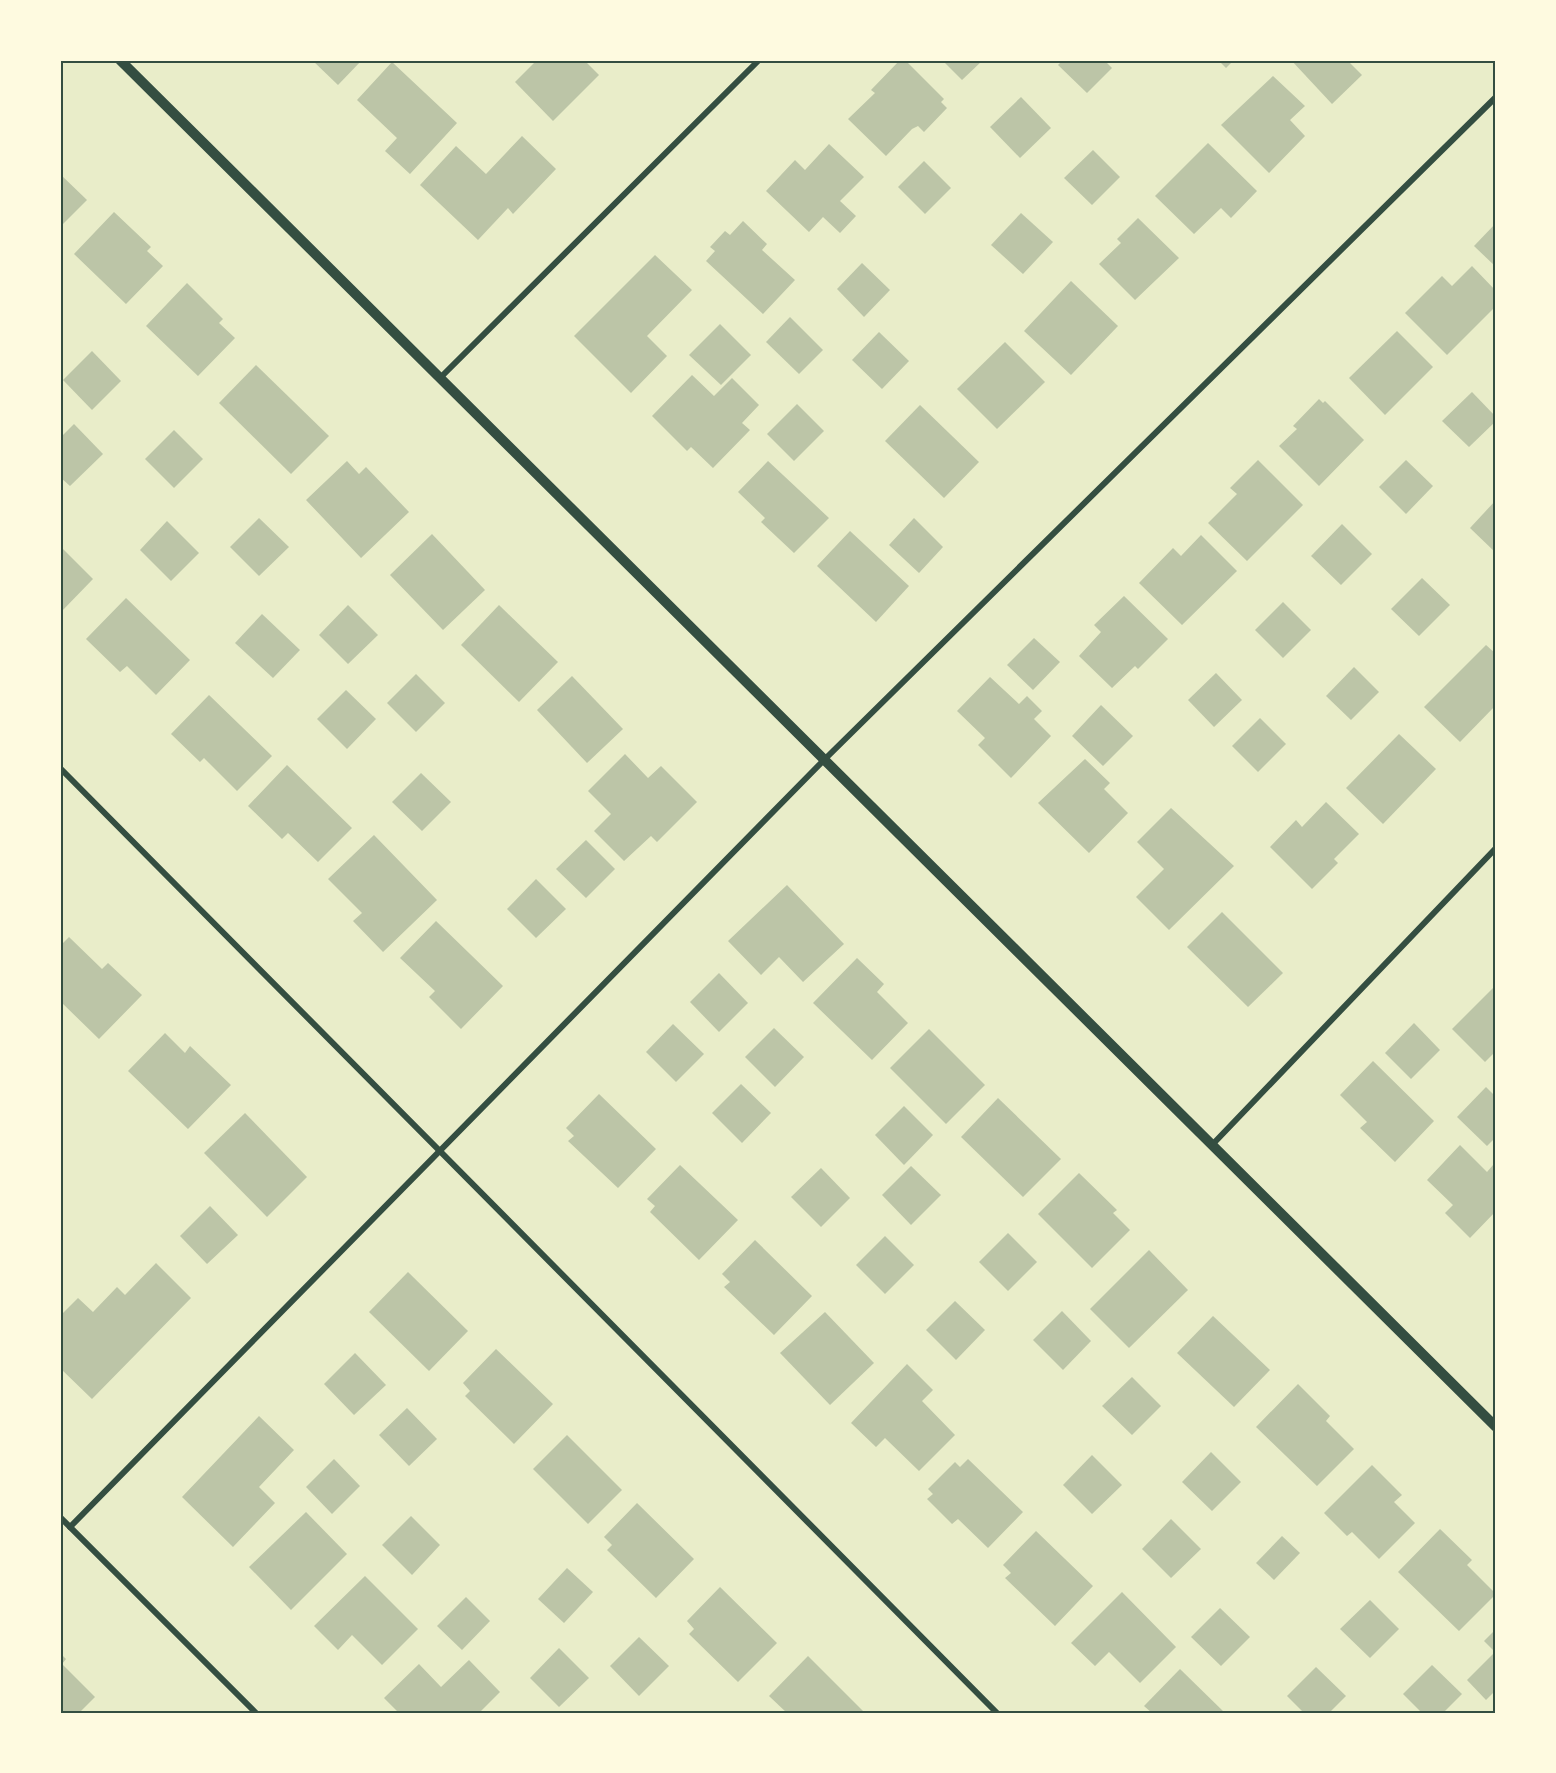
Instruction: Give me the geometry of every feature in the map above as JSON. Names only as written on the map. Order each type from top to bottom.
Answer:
[{"type":"street","points":[[120,60],[1496,1427]]},
{"type":"street","points":[[440,378],[759,60]]},
{"type":"street","points":[[70,1527],[824,760],[1496,97]]},
{"type":"street","points":[[60,768],[997,1713]]},
{"type":"street","points":[[1212,1145],[1496,848]]},
{"type":"street","points":[[60,1517],[256,1713]]},
{"type":"building","points":[[312,60],[362,60],[338,85]]},
{"type":"building","points":[[537,60],[584,60],[599,75],[553,121],[515,82]]},
{"type":"building","points":[[900,60],[906,61],[944,99],[941,102],[947,108],[924,132],[918,126],[912,129],[886,156],[848,119],[875,93],[871,90]]},
{"type":"building","points":[[942,60],[983,60],[962,80]]},
{"type":"building","points":[[1063,60],[1104,60],[1112,68],[1087,93],[1058,65]]},
{"type":"building","points":[[1218,60],[1234,60],[1226,68]]},
{"type":"building","points":[[1291,60],[1347,60],[1362,75],[1332,104]]},
{"type":"building","points":[[392,62],[457,123],[410,174],[385,151],[397,138],[357,100]]},
{"type":"building","points":[[1273,76],[1305,106],[1290,120],[1305,136],[1269,173],[1221,125]]},
{"type":"building","points":[[1021,97],[1051,128],[1020,158],[990,127]]},
{"type":"building","points":[[522,136],[556,169],[513,214],[508,208],[478,240],[420,185],[456,146],[486,174]]},
{"type":"building","points":[[1208,143],[1257,191],[1231,218],[1221,208],[1194,234],[1155,196]]},
{"type":"building","points":[[829,144],[864,177],[840,201],[856,216],[840,233],[823,217],[809,232],[766,191],[795,160],[805,170]]},
{"type":"building","points":[[1093,150],[1120,177],[1092,205],[1064,178]]},
{"type":"building","points":[[924,161],[951,188],[925,214],[898,187]]},
{"type":"building","points":[[60,174],[87,200],[60,227]]},
{"type":"building","points":[[114,212],[151,247],[147,251],[163,266],[126,304],[74,254]]},
{"type":"building","points":[[1021,213],[1053,242],[1023,274],[991,245]]},
{"type":"building","points":[[1138,218],[1179,258],[1135,300],[1099,264],[1121,243],[1117,239]]},
{"type":"building","points":[[743,221],[767,244],[762,250],[795,280],[763,314],[706,261],[715,251],[710,247],[725,231],[730,235]]},
{"type":"building","points":[[1496,223],[1496,267],[1474,246]]},
{"type":"building","points":[[655,255],[692,290],[647,336],[667,356],[631,393],[574,336]]},
{"type":"building","points":[[862,263],[890,290],[864,317],[837,289]]},
{"type":"building","points":[[1472,266],[1496,291],[1496,306],[1447,355],[1405,313],[1442,276],[1452,286]]},
{"type":"building","points":[[1071,281],[1118,326],[1071,375],[1024,331]]},
{"type":"building","points":[[187,283],[223,319],[219,323],[235,338],[198,376],[146,326]]},
{"type":"building","points":[[790,317],[823,350],[799,374],[766,342]]},
{"type":"building","points":[[720,324],[751,355],[721,385],[689,355]]},
{"type":"building","points":[[1397,331],[1433,367],[1385,415],[1349,378]]},
{"type":"building","points":[[879,332],[909,361],[882,389],[852,360]]},
{"type":"building","points":[[1005,342],[1045,382],[997,429],[957,389]]},
{"type":"building","points":[[92,351],[121,381],[92,410],[63,380]]},
{"type":"building","points":[[256,365],[329,436],[291,474],[219,403]]},
{"type":"building","points":[[692,375],[714,396],[732,378],[759,405],[742,423],[750,430],[713,468],[691,447],[687,451],[652,416]]},
{"type":"building","points":[[1472,392],[1496,417],[1496,421],[1469,447],[1442,421]]},
{"type":"building","points":[[1319,399],[1323,403],[1325,401],[1364,440],[1319,486],[1279,446],[1297,429],[1293,426]]},
{"type":"building","points":[[797,404],[824,431],[794,461],[767,434]]},
{"type":"building","points":[[920,405],[979,462],[944,498],[885,441]]},
{"type":"building","points":[[74,424],[103,454],[70,486],[60,477],[60,438]]},
{"type":"building","points":[[174,430],[203,459],[174,488],[145,459]]},
{"type":"building","points":[[1258,460],[1303,505],[1247,561],[1208,523],[1237,494],[1230,488]]},
{"type":"building","points":[[1406,460],[1433,486],[1406,514],[1379,487]]},
{"type":"building","points":[[347,461],[359,474],[366,467],[409,512],[361,558],[306,500]]},
{"type":"building","points":[[768,461],[829,518],[794,553],[761,522],[765,518],[738,492]]},
{"type":"building","points":[[1496,500],[1496,553],[1470,528]]},
{"type":"building","points":[[259,518],[289,547],[259,576],[230,547]]},
{"type":"building","points":[[914,518],[943,547],[919,573],[889,545]]},
{"type":"building","points":[[167,521],[199,553],[171,581],[140,550]]},
{"type":"building","points":[[1342,524],[1372,554],[1341,585],[1311,556]]},
{"type":"building","points":[[850,531],[909,586],[876,622],[817,566]]},
{"type":"building","points":[[432,534],[485,590],[443,630],[390,575]]},
{"type":"building","points":[[1201,535],[1237,571],[1182,625],[1139,583],[1173,548],[1181,556]]},
{"type":"building","points":[[60,546],[93,579],[60,613]]},
{"type":"building","points":[[1422,578],[1450,605],[1419,636],[1391,609]]},
{"type":"building","points":[[1124,596],[1168,639],[1138,669],[1135,666],[1112,688],[1079,656],[1101,632],[1094,625]]},
{"type":"building","points":[[126,598],[190,660],[156,695],[127,666],[120,672],[86,639]]},
{"type":"building","points":[[1283,602],[1311,630],[1283,658],[1255,630]]},
{"type":"building","points":[[348,605],[378,635],[348,664],[319,635]]},
{"type":"building","points":[[499,605],[558,662],[519,702],[461,645]]},
{"type":"building","points":[[262,614],[300,650],[273,678],[235,643]]},
{"type":"building","points":[[1034,638],[1060,662],[1033,690],[1007,665]]},
{"type":"building","points":[[1486,645],[1496,654],[1496,705],[1460,742],[1424,707]]},
{"type":"building","points":[[1354,667],[1379,692],[1351,720],[1326,696]]},
{"type":"building","points":[[1216,673],[1242,700],[1214,727],[1188,700]]},
{"type":"building","points":[[416,674],[445,703],[416,732],[387,703]]},
{"type":"building","points":[[572,676],[623,729],[587,763],[537,710]]},
{"type":"building","points":[[990,677],[1019,704],[1027,696],[1042,711],[1034,719],[1051,736],[1011,778],[978,745],[985,738],[957,711]]},
{"type":"building","points":[[346,690],[376,719],[347,749],[317,719]]},
{"type":"building","points":[[209,695],[272,756],[237,791],[204,758],[200,762],[171,734]]},
{"type":"building","points":[[1101,705],[1133,736],[1103,766],[1072,736]]},
{"type":"building","points":[[1260,718],[1286,744],[1258,772],[1232,746]]},
{"type":"building","points":[[1399,734],[1436,769],[1383,824],[1346,788]]},
{"type":"building","points":[[625,754],[648,778],[661,766],[697,802],[657,842],[651,836],[624,861],[594,831],[611,814],[588,791]]},
{"type":"building","points":[[1085,759],[1110,783],[1104,789],[1128,813],[1089,853],[1038,803]]},
{"type":"building","points":[[287,765],[352,828],[318,862],[288,833],[282,839],[248,806]]},
{"type":"building","points":[[421,773],[451,802],[422,831],[392,802]]},
{"type":"building","points":[[1326,802],[1359,834],[1334,859],[1338,863],[1312,889],[1270,847],[1296,820],[1302,827]]},
{"type":"building","points":[[1171,808],[1234,866],[1169,930],[1136,897],[1164,869],[1137,842]]},
{"type":"building","points":[[374,835],[437,900],[383,952],[353,921],[362,913],[328,879]]},
{"type":"building","points":[[586,840],[615,869],[586,898],[556,869]]},
{"type":"building","points":[[536,879],[566,909],[536,938],[507,909]]},
{"type":"building","points":[[787,885],[844,944],[803,982],[779,957],[761,975],[728,941]]},
{"type":"building","points":[[1222,912],[1283,973],[1248,1007],[1187,947]]},
{"type":"building","points":[[436,921],[503,986],[461,1029],[429,997],[435,991],[400,958]]},
{"type":"building","points":[[69,937],[102,969],[108,963],[142,995],[99,1039],[60,1001],[60,946]]},
{"type":"building","points":[[857,958],[884,984],[877,992],[908,1023],[872,1060],[813,1003]]},
{"type":"building","points":[[719,973],[748,1003],[719,1032],[690,1002]]},
{"type":"building","points":[[1496,985],[1496,1051],[1485,1062],[1452,1029]]},
{"type":"building","points":[[1414,1023],[1440,1050],[1411,1079],[1385,1053]]},
{"type":"building","points":[[673,1024],[704,1054],[676,1082],[646,1052]]},
{"type":"building","points":[[774,1028],[804,1057],[775,1087],[745,1057]]},
{"type":"building","points":[[929,1029],[985,1085],[946,1124],[890,1068]]},
{"type":"building","points":[[165,1033],[185,1053],[190,1046],[231,1085],[188,1129],[128,1071]]},
{"type":"building","points":[[1373,1061],[1434,1121],[1395,1162],[1360,1128],[1367,1122],[1340,1095]]},
{"type":"building","points":[[741,1084],[771,1113],[742,1143],[712,1113]]},
{"type":"building","points":[[1486,1087],[1496,1097],[1496,1137],[1487,1146],[1457,1117]]},
{"type":"building","points":[[599,1094],[656,1149],[618,1188],[568,1141],[574,1136],[566,1128]]},
{"type":"building","points":[[998,1098],[1061,1159],[1023,1197],[961,1137]]},
{"type":"building","points":[[904,1106],[933,1135],[904,1165],[875,1135]]},
{"type":"building","points":[[245,1113],[307,1177],[267,1217],[204,1153]]},
{"type":"building","points":[[1460,1145],[1487,1172],[1493,1165],[1496,1168],[1496,1211],[1470,1238],[1445,1213],[1453,1205],[1427,1180]]},
{"type":"building","points":[[680,1165],[738,1220],[699,1260],[650,1212],[655,1206],[647,1199]]},
{"type":"building","points":[[911,1166],[941,1195],[911,1225],[882,1195]]},
{"type":"building","points":[[821,1168],[850,1198],[821,1227],[791,1197]]},
{"type":"building","points":[[1079,1173],[1117,1210],[1113,1213],[1130,1230],[1092,1268],[1038,1214]]},
{"type":"building","points":[[210,1206],[238,1235],[207,1264],[180,1236]]},
{"type":"building","points":[[1008,1233],[1037,1262],[1008,1291],[979,1262]]},
{"type":"building","points":[[885,1236],[914,1265],[885,1294],[856,1265]]},
{"type":"building","points":[[755,1240],[812,1296],[774,1335],[724,1287],[730,1282],[722,1274]]},
{"type":"building","points":[[1149,1250],[1188,1290],[1129,1348],[1090,1309]]},
{"type":"building","points":[[156,1263],[191,1298],[92,1399],[60,1368],[60,1316],[78,1298],[93,1312],[117,1287],[125,1295]]},
{"type":"building","points":[[408,1272],[468,1331],[429,1371],[369,1312]]},
{"type":"building","points":[[955,1301],[985,1330],[956,1360],[926,1330]]},
{"type":"building","points":[[1062,1311],[1091,1341],[1063,1370],[1033,1340]]},
{"type":"building","points":[[825,1312],[874,1363],[830,1405],[780,1353]]},
{"type":"building","points":[[1213,1316],[1270,1370],[1234,1407],[1177,1353]]},
{"type":"building","points":[[496,1349],[553,1404],[514,1444],[465,1396],[470,1391],[463,1383]]},
{"type":"building","points":[[355,1353],[386,1385],[354,1415],[324,1384]]},
{"type":"building","points":[[907,1364],[933,1390],[922,1401],[955,1435],[919,1471],[885,1438],[876,1447],[851,1423]]},
{"type":"building","points":[[1132,1377],[1161,1406],[1132,1435],[1102,1406]]},
{"type":"building","points":[[1298,1384],[1330,1416],[1326,1421],[1354,1449],[1317,1486],[1256,1427]]},
{"type":"building","points":[[407,1408],[437,1439],[409,1466],[379,1435]]},
{"type":"building","points":[[259,1416],[294,1450],[259,1487],[275,1503],[233,1547],[182,1497]]},
{"type":"building","points":[[567,1435],[622,1490],[588,1524],[533,1469]]},
{"type":"building","points":[[1211,1452],[1241,1482],[1212,1511],[1182,1482]]},
{"type":"building","points":[[1092,1455],[1122,1485],[1092,1514],[1063,1485]]},
{"type":"building","points":[[334,1459],[360,1486],[332,1514],[306,1487]]},
{"type":"building","points":[[968,1459],[1023,1512],[988,1548],[958,1519],[952,1524],[927,1499],[933,1494],[928,1489],[955,1462],[960,1467]]},
{"type":"building","points":[[1372,1465],[1402,1495],[1394,1502],[1415,1523],[1379,1559],[1352,1532],[1347,1536],[1324,1513]]},
{"type":"building","points":[[637,1503],[694,1559],[656,1598],[607,1550],[612,1545],[604,1537]]},
{"type":"building","points":[[306,1512],[347,1554],[291,1610],[249,1567]]},
{"type":"building","points":[[411,1516],[440,1545],[412,1575],[382,1545]]},
{"type":"building","points":[[1171,1519],[1201,1549],[1171,1578],[1142,1549]]},
{"type":"building","points":[[1440,1529],[1472,1560],[1467,1565],[1496,1594],[1459,1631],[1398,1572]]},
{"type":"building","points":[[1036,1531],[1093,1586],[1055,1626],[1005,1578],[1011,1573],[1003,1565]]},
{"type":"building","points":[[1282,1536],[1300,1553],[1274,1580],[1256,1563]]},
{"type":"building","points":[[567,1568],[593,1592],[564,1623],[538,1599]]},
{"type":"building","points":[[365,1576],[418,1629],[382,1665],[352,1635],[338,1650],[314,1626]]},
{"type":"building","points":[[720,1587],[777,1643],[738,1682],[689,1634],[694,1629],[687,1621]]},
{"type":"building","points":[[1122,1592],[1176,1647],[1140,1683],[1109,1652],[1095,1666],[1071,1643]]},
{"type":"building","points":[[466,1597],[490,1621],[462,1650],[437,1626]]},
{"type":"building","points":[[1370,1600],[1399,1629],[1370,1658],[1340,1629]]},
{"type":"building","points":[[1220,1608],[1250,1637],[1221,1666],[1191,1637]]},
{"type":"building","points":[[1496,1629],[1496,1653],[1484,1641]]},
{"type":"building","points":[[639,1637],[669,1666],[639,1696],[610,1666]]},
{"type":"building","points":[[559,1648],[589,1678],[559,1707],[530,1678]]},
{"type":"building","points":[[60,1653],[66,1659],[62,1664],[95,1697],[79,1713],[60,1713]]},
{"type":"building","points":[[1494,1653],[1496,1656],[1496,1690],[1486,1700],[1467,1680]]},
{"type":"building","points":[[808,1656],[865,1713],[787,1713],[769,1696]]},
{"type":"building","points":[[469,1660],[500,1692],[479,1713],[399,1713],[384,1698],[419,1664],[441,1687]]},
{"type":"building","points":[[1432,1665],[1462,1694],[1443,1713],[1422,1713],[1403,1694]]},
{"type":"building","points":[[1316,1667],[1346,1696],[1329,1713],[1304,1713],[1287,1696]]},
{"type":"building","points":[[1180,1669],[1225,1713],[1152,1713],[1144,1706]]}]
